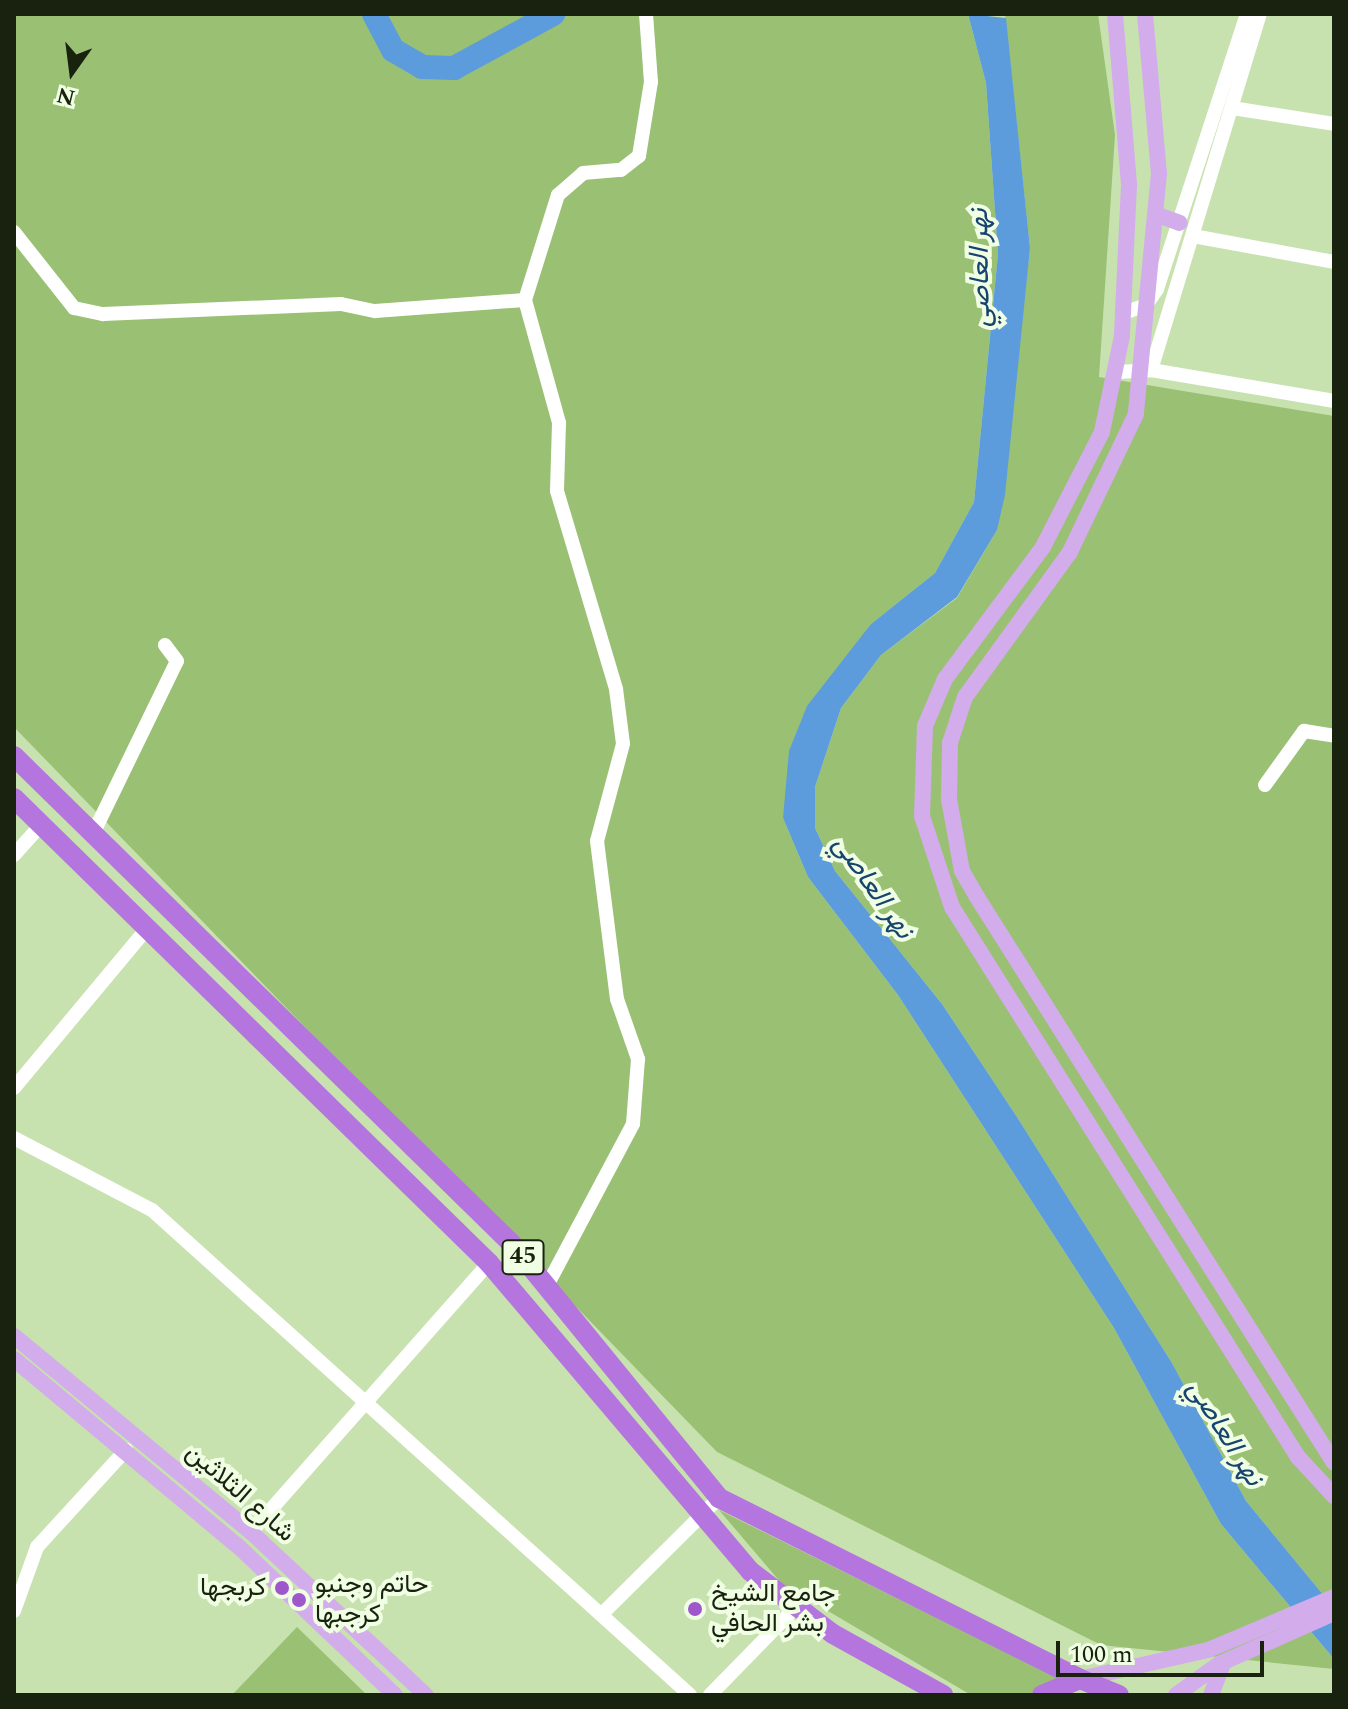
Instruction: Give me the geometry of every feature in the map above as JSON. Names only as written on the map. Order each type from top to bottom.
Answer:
[{"type":"highway","name":"45","points":[[14,756],[547,1286],[719,1498],[1080,1679]]},
{"type":"highway","name":"45","points":[[14,798],[489,1263],[701,1513],[794,1609],[943,1695]]},
{"type":"highway","points":[[1042,1695],[1080,1679],[1119,1695]]},
{"type":"main road","points":[[1115,14],[1128,130],[1124,313],[1117,372],[1083,481],[959,657],[930,714],[920,785],[925,835],[952,907],[1298,1457],[1334,1496]]},
{"type":"main road","points":[[1145,14],[1158,215],[1146,305],[1145,373],[1136,414],[1103,492],[1070,552],[965,697],[948,766],[954,836],[977,897],[1334,1463]]},
{"type":"main road","points":[[1158,215],[1180,223]]},
{"type":"main road","name":"شارع الثلاثين","points":[[14,1336],[251,1532],[426,1695]]},
{"type":"main road","points":[[14,1359],[126,1450],[394,1695]]},
{"type":"main road","points":[[45,1383],[55,1368]]},
{"type":"main road","points":[[1176,1695],[1265,1635],[1334,1597]]},
{"type":"main road","points":[[1080,1679],[1161,1663],[1334,1613]]},
{"type":"main road","points":[[1211,1695],[1223,1662]]},
{"type":"street","points":[[547,1286],[633,1124],[638,1059],[617,999],[597,841],[623,744],[616,689],[557,491],[559,423],[525,300],[558,195],[583,173],[621,170],[639,156],[651,82],[646,14]]},
{"type":"street","points":[[1124,313],[1146,305],[1180,223],[1247,14]]},
{"type":"street","points":[[1145,373],[1193,236],[1260,14]]},
{"type":"street","points":[[1232,108],[1334,124]]},
{"type":"street","points":[[14,232],[74,308],[103,314],[341,304],[375,311],[525,300]]},
{"type":"street","points":[[1193,236],[1334,262]]},
{"type":"street","points":[[1117,372],[1145,373],[1334,401]]},
{"type":"street","points":[[93,834],[177,661],[165,645]]},
{"type":"street","points":[[1265,785],[1304,731],[1334,736]]},
{"type":"street","points":[[14,855],[41,825]]},
{"type":"street","points":[[14,1088],[148,927]]},
{"type":"street","points":[[14,1138],[152,1210],[366,1399],[690,1695]]},
{"type":"street","points":[[251,1532],[489,1263]]},
{"type":"street","points":[[14,1611],[20,1562],[126,1450]]},
{"type":"street","points":[[602,1614],[719,1498]]},
{"type":"street","points":[[710,1695],[794,1609]]},
{"type":"green space","points":[[14,14],[968,14],[986,83],[998,254],[974,502],[935,573],[871,624],[783,818],[808,877],[898,995],[1114,1328],[1221,1524],[1334,1659],[1334,1669],[1101,1645],[717,1452],[14,727]]},
{"type":"green space","points":[[1005,14],[1098,14],[1115,135],[1099,377],[1334,416],[1334,1608],[1246,1501],[1172,1363],[1017,1117],[942,1004],[835,871],[815,828],[815,787],[841,708],[881,655],[957,598],[997,530],[1030,248]]},
{"type":"green space","points":[[719,1510],[1059,1679],[1038,1695],[971,1695],[782,1584]]},
{"type":"green space","points":[[297,1627],[367,1695],[232,1695]]},
{"type":"water","name":"نهر العاصي","points":[[968,14],[1006,18],[1030,248],[1005,495],[997,530],[957,597],[881,655],[841,708],[815,787],[815,828],[835,871],[942,1004],[1017,1117],[1172,1363],[1246,1501],[1334,1608],[1334,1659],[1221,1524],[1114,1328],[898,995],[808,877],[783,818],[789,751],[807,706],[871,624],[935,573],[974,502],[998,254],[986,83]]},
{"type":"waterway","name":"نهر العاصي","points":[[374,14],[393,50],[422,67],[454,68],[553,14]]},
{"type":"place","name":"كربجها","points":[[282,1588]]},
{"type":"place","name":"حاتم وجنبو كرجبها","points":[[299,1600]]},
{"type":"place","name":"جامع الشيخ بشر الحافي","points":[[695,1609]]}]
